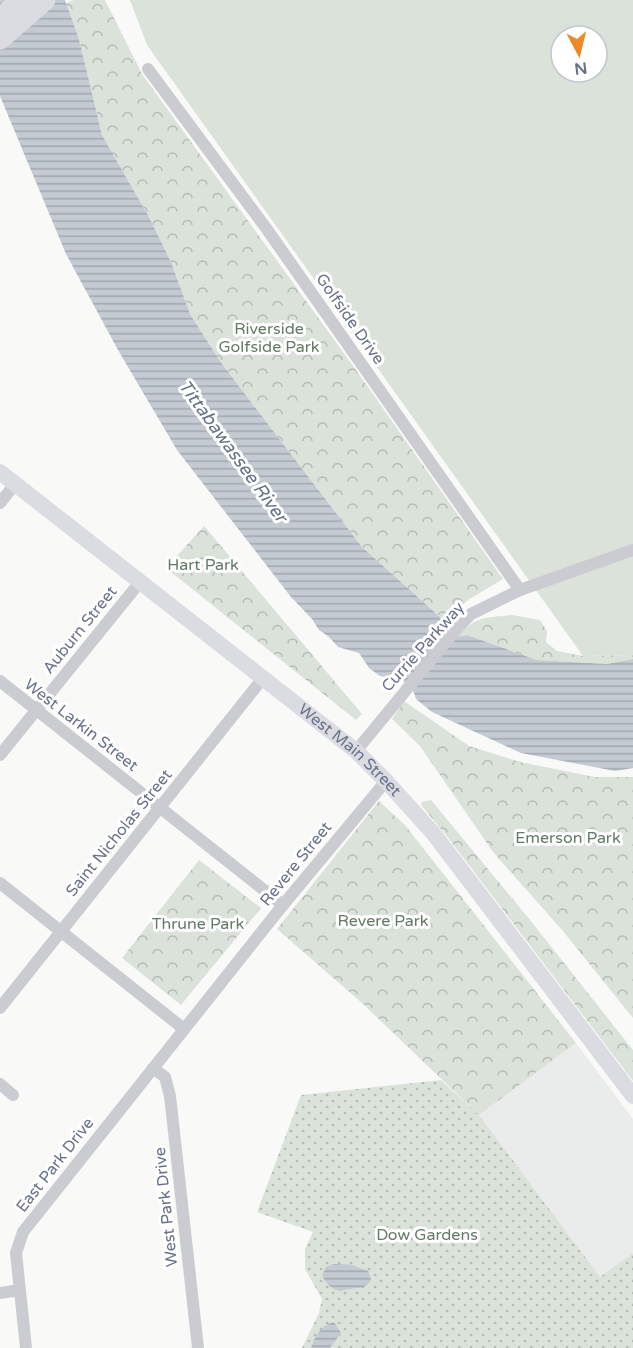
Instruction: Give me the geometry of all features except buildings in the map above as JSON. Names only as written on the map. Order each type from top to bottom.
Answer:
[{"type":"highway","points":[[0,19],[21,0]]},
{"type":"highway","points":[[0,39],[45,0]]},
{"type":"street","name":"Golfside Drive","points":[[148,69],[266,228],[520,590]]},
{"type":"street","name":"West Main Street","points":[[0,472],[356,751],[433,833],[633,1096]]},
{"type":"street","points":[[0,503],[15,484]]},
{"type":"street","name":"Currie Parkway","points":[[356,751],[471,614],[520,590],[633,550]]},
{"type":"street","name":"Auburn Street","points":[[0,755],[140,582]]},
{"type":"street","name":"Saint Nicholas Street","points":[[0,1008],[263,678]]},
{"type":"street","name":"West Larkin Street","points":[[0,681],[283,905]]},
{"type":"street","name":"Revere Street","points":[[141,1082],[386,781]]},
{"type":"street","points":[[0,883],[184,1029]]},
{"type":"street","name":"West Park Drive","points":[[153,1068],[165,1077],[170,1096],[198,1348]]},
{"type":"street","name":"East Park Drive","points":[[26,1348],[16,1253],[23,1232],[141,1082]]},
{"type":"street","points":[[0,1084],[13,1095]]},
{"type":"street","points":[[0,1293],[20,1290]]},
{"type":"shaded area","points":[[576,1043],[633,1119],[633,1253],[600,1277],[479,1115]]},
{"type":"green space","name":"Riverside Golfside Park","points":[[73,0],[105,0],[142,74],[356,370],[503,579],[468,600],[445,621],[362,547],[222,364],[190,314],[171,262],[149,217],[102,135],[79,39],[66,3]]},
{"type":"green space","points":[[130,0],[633,0],[633,655],[583,656],[147,45]]},
{"type":"green space","name":"Hart Park","points":[[204,526],[362,714],[356,720],[166,568]]},
{"type":"green space","points":[[512,615],[540,620],[547,631],[546,642],[557,651],[583,656],[633,655],[633,659],[607,664],[537,660],[467,635],[456,637],[481,619]]},
{"type":"green space","name":"Emerson Park","points":[[404,701],[469,746],[520,762],[595,777],[633,777],[633,1018],[562,930],[493,852],[420,746],[392,719]]},
{"type":"green space","points":[[431,800],[633,1050],[633,1081],[421,805],[422,802]]},
{"type":"green space","name":"Revere Park","points":[[379,801],[405,825],[576,1043],[479,1115],[362,1003],[277,929]]},
{"type":"green space","name":"Thrune Park","points":[[199,860],[261,908],[181,1005],[122,958]]},
{"type":"green space","name":"Dow Gardens","points":[[441,1080],[479,1115],[600,1277],[633,1253],[633,1348],[302,1348],[319,1313],[322,1299],[305,1269],[305,1249],[313,1232],[257,1212],[301,1095]]},
{"type":"water","name":"Tittabawassee River","points":[[0,0],[65,0],[79,39],[102,135],[149,217],[171,262],[190,314],[222,364],[362,547],[448,624],[447,629],[456,637],[467,635],[537,660],[607,664],[633,659],[633,768],[615,771],[521,753],[432,712],[416,699],[413,690],[403,681],[397,684],[390,678],[380,676],[369,668],[359,653],[338,647],[319,630],[291,597],[177,450],[118,350],[66,254],[0,96]]},
{"type":"water","points":[[334,1264],[352,1265],[368,1271],[371,1279],[366,1286],[341,1291],[334,1289],[322,1275],[326,1267]]},
{"type":"water","points":[[334,1322],[341,1333],[330,1348],[311,1348],[319,1332]]}]
